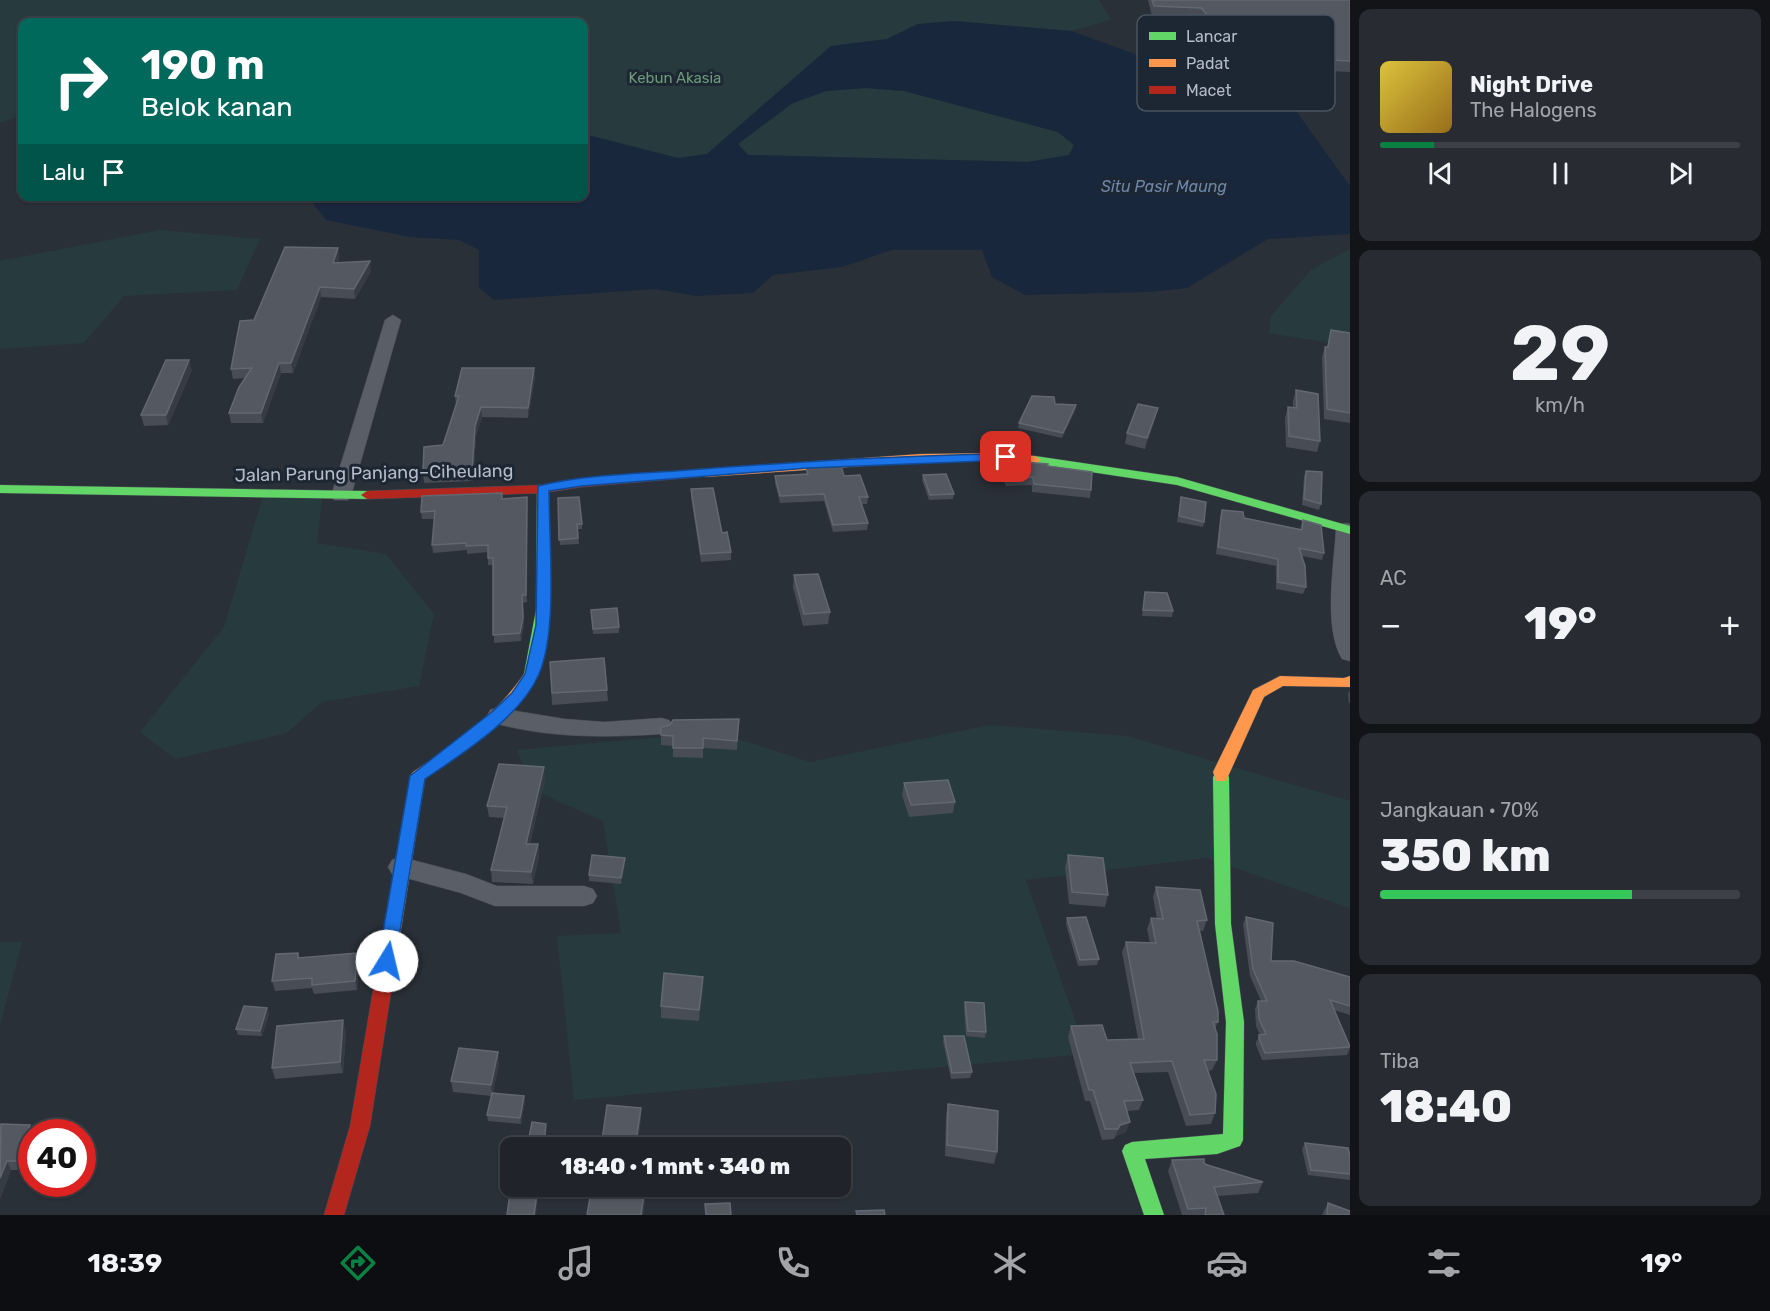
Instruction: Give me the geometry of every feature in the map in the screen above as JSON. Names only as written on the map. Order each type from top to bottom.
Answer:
[{"type":"street","points":[[341,496],[393,320]]},
{"type":"street","name":"Jalan Parung Panjang–Ciheulang","points":[[0,489],[341,496],[543,489],[582,483],[808,464],[921,458],[1006,457],[1094,467],[1175,481],[1243,498],[1348,530]]},
{"type":"street","points":[[334,1215],[360,1126],[418,776],[458,749],[498,716],[517,697],[532,674],[543,625],[543,489]]},
{"type":"street","points":[[1348,530],[1342,625],[1350,654]]},
{"type":"street","points":[[1154,1215],[1132,1151],[1217,1145],[1233,1140],[1235,1022],[1223,924],[1221,772],[1258,694],[1280,681],[1346,683],[1350,681]]},
{"type":"street","points":[[498,716],[566,727],[604,730],[661,726]]},
{"type":"street","points":[[402,867],[466,884],[495,896],[584,896]]},
{"type":"green space","name":"Kebun Akasia","points":[[0,0],[1099,0],[1111,20],[1071,31],[954,21],[918,24],[887,39],[831,46],[707,154],[678,158],[588,135],[588,18],[18,18],[18,111],[16,112],[18,116],[0,123]]},
{"type":"green space","points":[[866,88],[904,91],[1058,132],[1074,145],[1069,155],[1028,162],[748,155],[738,144],[793,103],[825,91]]},
{"type":"green space","points":[[160,230],[260,239],[237,290],[124,296],[84,343],[0,349],[0,261]]},
{"type":"green space","points":[[1350,249],[1350,346],[1269,333],[1271,316],[1311,270]]},
{"type":"green space","points":[[265,489],[323,490],[317,543],[386,554],[434,614],[419,686],[322,702],[287,733],[175,759],[140,732],[224,627]]},
{"type":"green space","points":[[990,725],[1127,736],[1350,801],[1350,908],[1206,858],[1026,880],[1087,1054],[574,1100],[557,936],[621,933],[603,821],[533,790],[517,750],[717,732],[810,762]]},
{"type":"green space","points":[[0,942],[22,942],[0,1025]]},
{"type":"water","name":"Situ Pasir Maung","points":[[954,21],[1071,31],[1137,55],[1137,111],[1296,111],[1350,186],[1350,234],[1268,239],[1187,288],[1150,292],[1025,295],[992,277],[982,250],[892,250],[842,267],[773,275],[753,293],[696,296],[656,289],[494,300],[479,288],[479,250],[459,240],[410,237],[326,220],[311,201],[588,201],[588,135],[678,158],[707,154],[831,46],[887,39],[918,24]],"holes":[[[866,88],[904,91],[1058,132],[1074,145],[1069,155],[1028,162],[748,155],[738,144],[793,103],[826,91]]]},
{"type":"building","points":[[1152,0],[1350,0],[1350,61],[1335,60],[1335,15],[1207,15],[1201,8],[1154,6]]},
{"type":"building","points":[[285,247],[338,248],[333,263],[370,261],[354,289],[320,287],[291,363],[279,363],[261,413],[229,413],[239,387],[252,368],[231,369],[240,321],[254,320]]},
{"type":"building","points":[[1331,330],[1350,333],[1350,413],[1327,409],[1325,347],[1328,347]]},
{"type":"building","points":[[166,360],[189,360],[166,415],[141,415]]},
{"type":"building","points":[[462,368],[534,368],[528,408],[481,407],[475,426],[472,471],[423,472],[424,447],[443,445],[459,396],[455,396]]},
{"type":"building","points":[[1296,390],[1318,394],[1320,441],[1289,436],[1288,407],[1297,408]]},
{"type":"building","points":[[1032,396],[1054,397],[1055,404],[1076,405],[1063,433],[1019,423]]},
{"type":"building","points":[[1138,404],[1158,408],[1147,438],[1127,433]]},
{"type":"building","points":[[999,460],[1048,464],[1047,466],[1092,472],[1091,490],[1034,484],[1033,477],[1007,479]]},
{"type":"building","points":[[841,466],[844,476],[860,475],[868,497],[859,497],[868,523],[833,525],[824,494],[780,496],[775,476],[808,474],[806,467]]},
{"type":"building","points":[[1306,471],[1322,472],[1321,504],[1304,499]]},
{"type":"building","points":[[946,474],[954,494],[930,495],[923,475]]},
{"type":"building","points":[[713,488],[722,533],[727,532],[731,552],[701,554],[691,489]]},
{"type":"building","points":[[502,493],[502,499],[527,497],[526,595],[522,595],[523,618],[520,633],[493,635],[493,558],[488,558],[488,545],[466,546],[466,543],[432,545],[435,511],[421,512],[422,496]]},
{"type":"building","points":[[579,497],[582,524],[577,524],[578,538],[559,540],[558,498]]},
{"type":"building","points":[[1181,497],[1206,502],[1204,522],[1179,516]]},
{"type":"building","points":[[1222,510],[1243,512],[1244,518],[1302,530],[1303,520],[1321,525],[1324,553],[1299,548],[1305,566],[1306,587],[1278,582],[1278,559],[1218,547]]},
{"type":"building","points":[[818,574],[830,612],[804,614],[794,575]]},
{"type":"building","points":[[1145,592],[1167,593],[1173,611],[1143,610]]},
{"type":"building","points":[[617,608],[619,627],[593,629],[591,610]]},
{"type":"building","points":[[604,658],[607,690],[552,693],[550,662]]},
{"type":"building","points":[[739,719],[737,741],[703,738],[703,748],[673,748],[673,736],[661,735],[661,727],[670,725],[673,720]]},
{"type":"building","points":[[499,764],[544,767],[526,844],[538,844],[531,872],[491,870],[507,807],[487,806]]},
{"type":"building","points":[[948,780],[955,802],[911,805],[904,783]]},
{"type":"building","points":[[592,855],[625,858],[621,878],[589,875]]},
{"type":"building","points":[[1068,855],[1103,858],[1108,895],[1072,892]]},
{"type":"building","points":[[1156,887],[1200,890],[1207,920],[1197,921],[1218,1011],[1218,1022],[1213,1022],[1217,1034],[1217,1060],[1204,1060],[1216,1094],[1215,1113],[1190,1115],[1172,1061],[1130,1063],[1143,1100],[1124,1101],[1130,1122],[1120,1125],[1118,1129],[1105,1129],[1093,1090],[1089,1090],[1071,1026],[1102,1025],[1107,1040],[1144,1039],[1126,942],[1156,943],[1151,918],[1163,919]]},
{"type":"building","points":[[1086,917],[1099,959],[1080,960],[1067,918]]},
{"type":"building","points":[[1246,917],[1273,923],[1271,961],[1294,961],[1350,977],[1350,1006],[1330,1000],[1350,1047],[1265,1053],[1259,1038],[1259,1035],[1266,1034],[1259,1019],[1258,1001],[1267,1001],[1253,969]]},
{"type":"building","points":[[298,953],[298,958],[357,953],[355,981],[312,985],[312,978],[272,981],[276,954]]},
{"type":"building","points":[[664,973],[703,977],[699,1010],[661,1006]]},
{"type":"building","points":[[965,1002],[984,1003],[986,1032],[968,1031]]},
{"type":"building","points":[[244,1006],[267,1008],[260,1031],[236,1029]]},
{"type":"building","points":[[343,1020],[340,1062],[272,1068],[277,1026]]},
{"type":"building","points":[[944,1036],[964,1036],[972,1072],[952,1073]]},
{"type":"building","points":[[459,1048],[498,1052],[491,1085],[451,1081]]},
{"type":"building","points":[[492,1093],[524,1096],[520,1118],[487,1115]]},
{"type":"building","points":[[948,1104],[998,1111],[997,1152],[947,1145]]},
{"type":"building","points":[[607,1105],[641,1108],[637,1137],[603,1137]]},
{"type":"building","points":[[532,1122],[546,1124],[545,1136],[552,1137],[529,1137]]},
{"type":"building","points":[[1,1124],[18,1125],[18,1156],[16,1161],[7,1161],[0,1178]]},
{"type":"building","points":[[1305,1143],[1348,1148],[1350,1174],[1311,1170]]},
{"type":"building","points":[[1204,1159],[1207,1165],[1263,1182],[1214,1187],[1224,1215],[1205,1215],[1206,1208],[1188,1209],[1172,1160]]},
{"type":"building","points":[[509,1197],[536,1197],[534,1215],[507,1215]]},
{"type":"building","points":[[590,1197],[643,1197],[641,1215],[587,1215]]},
{"type":"building","points":[[730,1203],[731,1215],[706,1215],[705,1204]]},
{"type":"building","points":[[1328,1203],[1350,1211],[1350,1215],[1327,1215]]},
{"type":"building","points":[[884,1210],[885,1215],[857,1215],[856,1211]]},
{"type":"traffic: fast","points":[[1035,460],[1177,481],[1350,530]]},
{"type":"traffic: fast","points":[[0,489],[367,495]]},
{"type":"traffic: fast","points":[[531,674],[543,610],[543,489]]},
{"type":"traffic: fast","points":[[1154,1215],[1132,1151],[1217,1145],[1233,1140],[1235,1022],[1223,924],[1221,777]]},
{"type":"traffic: slow","points":[[705,473],[921,458],[1006,457],[1035,460]]},
{"type":"traffic: slow","points":[[386,967],[418,776],[466,743],[495,719],[531,674]]},
{"type":"traffic: slow","points":[[1221,777],[1221,772],[1258,694],[1280,681],[1346,683],[1350,681]]},
{"type":"traffic: jam","points":[[367,495],[543,489],[582,483],[705,473]]},
{"type":"traffic: jam","points":[[334,1215],[360,1126],[386,967]]},
{"type":"route","points":[[387,961],[418,776],[458,749],[498,716],[517,697],[532,674],[543,625],[543,489],[582,483],[808,464],[921,458],[1006,457]]}]
